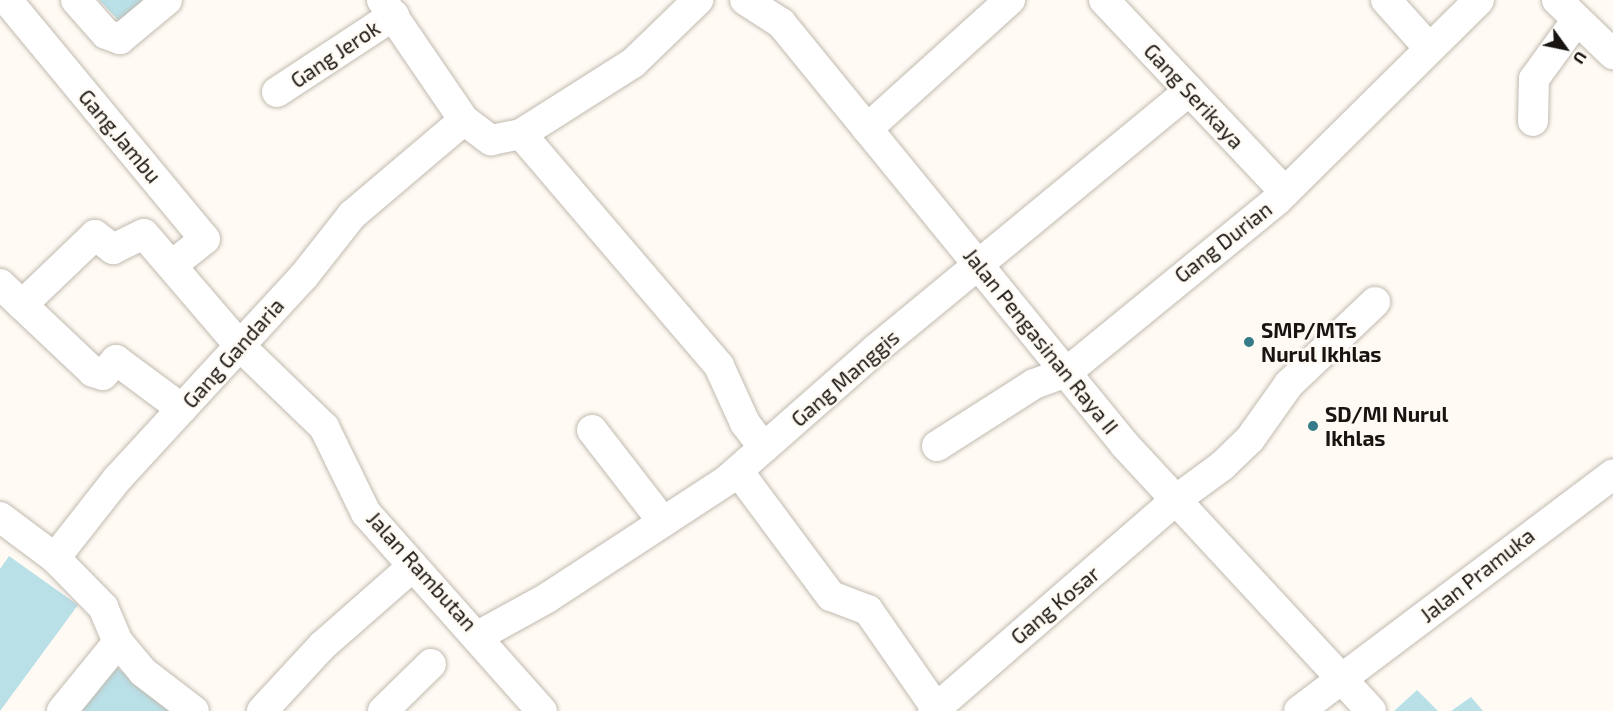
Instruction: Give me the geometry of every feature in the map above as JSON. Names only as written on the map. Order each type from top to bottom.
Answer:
[{"type":"street","name":"Gang.Jambu","points":[[7,0],[205,239],[171,266]]},
{"type":"street","points":[[79,4],[106,34],[120,39],[167,0]]},
{"type":"street","points":[[388,8],[464,120],[491,140],[520,134],[633,63],[698,0]]},
{"type":"street","name":"Jalan Pengasinan Raya II","points":[[745,0],[781,23],[1067,372],[1177,499],[1371,711]]},
{"type":"street","points":[[867,129],[1010,0]]},
{"type":"street","name":"Gang Serikaya","points":[[1104,0],[1285,192]]},
{"type":"street","points":[[1386,0],[1429,48]]},
{"type":"street","name":"Gang Durian","points":[[937,446],[1034,384],[1067,372],[1285,192],[1479,0]]},
{"type":"street","name":"Gang Jerok","points":[[277,92],[388,8]]},
{"type":"street","points":[[1533,121],[1534,80],[1566,10],[1613,54]]},
{"type":"street","name":"Gang Manggis","points":[[480,635],[663,522],[738,471],[979,265],[1189,91]]},
{"type":"street","name":"Gang Gandaria","points":[[56,558],[182,409],[240,346],[352,215],[464,120]]},
{"type":"street","points":[[520,134],[719,366],[745,423],[764,448]]},
{"type":"street","name":"Jalan Rambutan","points":[[22,305],[95,235],[113,249],[144,234],[240,346],[324,427],[366,513],[413,566],[480,635],[542,711]]},
{"type":"street","points":[[0,285],[93,372],[103,375],[116,360],[182,409]]},
{"type":"street","name":"Gang Kosar","points":[[934,709],[1177,499],[1243,446],[1289,384],[1375,302]]},
{"type":"street","points":[[592,430],[663,522]]},
{"type":"street","points":[[738,471],[831,596],[868,609],[934,709]]},
{"type":"street","name":"Jalan Pramuka","points":[[1299,711],[1613,474]]},
{"type":"street","points":[[3,526],[56,558],[103,607],[118,642],[143,672],[194,711]]},
{"type":"street","points":[[262,711],[322,646],[413,566]]},
{"type":"street","points":[[62,711],[118,642]]},
{"type":"street","points":[[383,711],[431,664]]},
{"type":"building","points":[[99,0],[145,0],[119,21]]},
{"type":"building","points":[[9,556],[78,605],[0,711],[0,569]]},
{"type":"building","points":[[114,666],[178,711],[81,711]]},
{"type":"building","points":[[1417,690],[1438,711],[1394,711]]},
{"type":"building","points":[[1471,697],[1483,711],[1451,711]]},
{"type":"place","name":"SMP/MTs Nurul Ikhlas","points":[[1249,342]]},
{"type":"place","name":"SD/MI Nurul Ikhlas","points":[[1313,426]]}]
